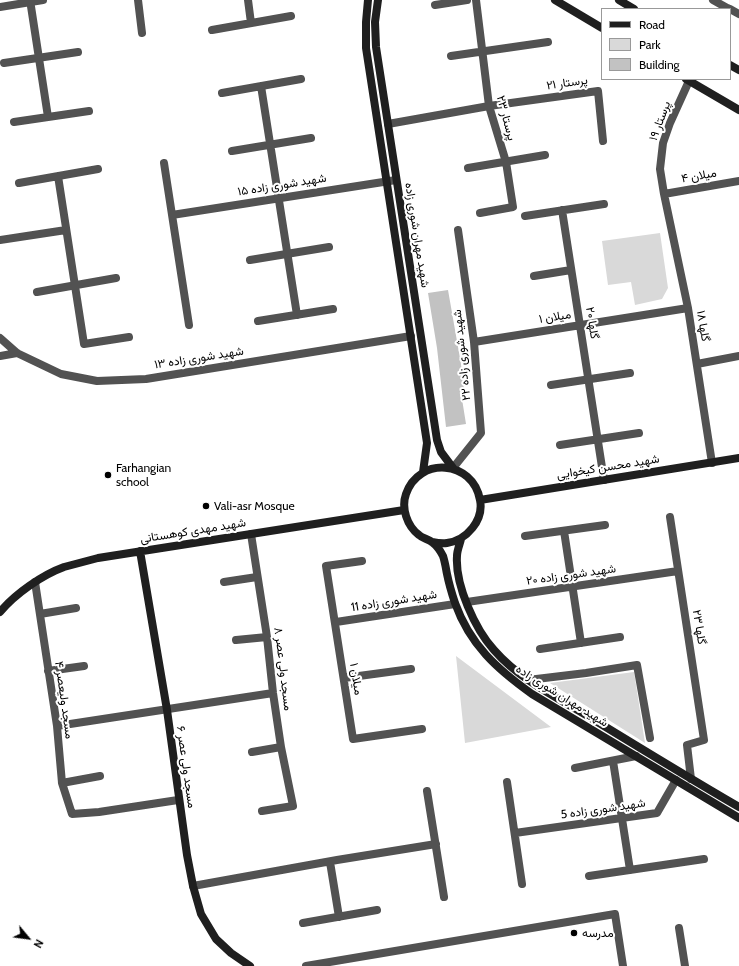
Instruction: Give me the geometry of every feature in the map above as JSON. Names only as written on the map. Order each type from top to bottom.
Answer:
[{"type":"street","points":[[0,7],[43,0]]},
{"type":"street","points":[[138,0],[142,33]]},
{"type":"street","points":[[248,0],[252,23]]},
{"type":"street","name":"شهید مهران شوری زاده","points":[[368,0],[366,48],[427,443],[424,472]]},
{"type":"street","name":"شهید مهران شوری زاده","points":[[378,0],[375,22],[376,47],[420,334],[437,440],[441,452],[452,468]]},
{"type":"street","points":[[436,5],[467,0]]},
{"type":"street","name":"پرستار ۲۳","points":[[476,0],[489,106],[506,162],[513,207],[480,213]]},
{"type":"street","points":[[555,0],[601,27]]},
{"type":"street","points":[[619,0],[632,8]]},
{"type":"street","points":[[713,0],[728,8]]},
{"type":"street","points":[[31,1],[48,117]]},
{"type":"street","points":[[212,30],[291,16]]},
{"type":"street","points":[[451,56],[548,42]]},
{"type":"street","points":[[4,63],[78,52]]},
{"type":"street","points":[[222,93],[301,79]]},
{"type":"street","points":[[687,80],[739,110]]},
{"type":"street","name":"پرستار ۱۹","points":[[664,194],[660,169],[664,143],[670,123],[687,80]]},
{"type":"street","points":[[261,86],[297,314]]},
{"type":"street","name":"پرستار ۲۱","points":[[489,106],[598,91],[603,141]]},
{"type":"street","points":[[388,124],[489,106]]},
{"type":"street","points":[[14,122],[88,111]]},
{"type":"street","points":[[232,151],[311,138]]},
{"type":"street","points":[[468,168],[545,155]]},
{"type":"street","points":[[164,163],[189,326]]},
{"type":"street","points":[[19,182],[98,169]]},
{"type":"street","points":[[58,176],[84,344],[129,338]]},
{"type":"street","name":"شهید شوری زاده ۱۵","points":[[172,215],[396,180]]},
{"type":"street","name":"میلان ۴","points":[[664,194],[739,181]]},
{"type":"street","name":"گلها ۱۸","points":[[664,194],[688,308],[712,463]]},
{"type":"street","points":[[525,216],[604,204]]},
{"type":"street","name":"گلها ۲۰","points":[[562,210],[604,480]]},
{"type":"street","points":[[0,240],[66,230]]},
{"type":"street","name":"شهید شوری زاده ۲۲","points":[[452,468],[481,433],[474,342],[458,230]]},
{"type":"street","points":[[250,260],[329,247]]},
{"type":"street","points":[[534,276],[571,270]]},
{"type":"street","points":[[36,292],[116,278]]},
{"type":"street","name":"میلان ۱","points":[[474,342],[688,308]]},
{"type":"street","points":[[258,321],[333,309]]},
{"type":"street","points":[[411,336],[420,334]]},
{"type":"street","name":"شهید شوری زاده ۱۳","points":[[0,338],[18,353],[61,374],[97,381],[146,379],[411,336]]},
{"type":"street","points":[[0,356],[18,353]]},
{"type":"street","points":[[697,364],[739,356]]},
{"type":"street","points":[[551,385],[630,373]]},
{"type":"street","points":[[560,446],[639,433]]},
{"type":"street","name":"شهید محسن کیخوایی","points":[[480,500],[739,458]]},
{"type":"street","points":[[438,467],[452,468],[466,475],[476,486],[480,500],[479,515],[472,529],[461,538],[447,543],[432,542],[419,536],[409,524],[404,510],[405,495],[412,482],[424,472],[438,467]]},
{"type":"street","name":"شهید مهدی کوهستانی","points":[[0,612],[6,604],[36,582],[63,568],[98,558],[404,510]]},
{"type":"street","name":"گلها ۲۳","points":[[670,517],[704,740],[687,745],[691,779]]},
{"type":"street","points":[[525,536],[605,525]]},
{"type":"street","points":[[564,531],[581,643]]},
{"type":"street","name":"مسجد ولی عصر ۸","points":[[251,534],[267,638],[281,747],[293,806],[262,811]]},
{"type":"street","name":"شهید مهران شوری زاده","points":[[461,538],[457,556],[458,575],[467,602],[478,627],[494,650],[528,680],[739,807]]},
{"type":"street","name":"شهید مهران شوری زاده","points":[[432,542],[443,556],[456,604],[468,632],[486,657],[508,677],[532,694],[739,818]]},
{"type":"street","name":"مسجد ولی عصر ۶","points":[[140,551],[166,710],[178,800],[193,886],[201,914],[216,939],[231,953],[250,966]]},
{"type":"street","name":"میلان ۱","points":[[362,561],[326,566],[353,738],[422,729]]},
{"type":"street","name":"شهید شوری زاده ۲۰","points":[[467,602],[678,571]]},
{"type":"street","points":[[224,582],[258,577]]},
{"type":"street","name":"مسجد ولیعصر ۴","points":[[36,582],[57,726],[62,783],[72,814],[99,812],[178,800]]},
{"type":"street","name":"شهید شوری زاده 11","points":[[336,622],[456,604]]},
{"type":"street","points":[[40,614],[76,608]]},
{"type":"street","points":[[540,649],[620,637]]},
{"type":"street","points":[[236,640],[267,638]]},
{"type":"street","points":[[528,680],[637,665],[650,738]]},
{"type":"street","points":[[48,671],[84,666]]},
{"type":"street","points":[[344,678],[411,669]]},
{"type":"street","points":[[57,726],[273,693]]},
{"type":"street","points":[[252,752],[281,747]]},
{"type":"street","points":[[575,768],[636,756]]},
{"type":"street","points":[[613,761],[630,870]]},
{"type":"street","points":[[62,783],[100,776]]},
{"type":"street","name":"شهید شوری زاده 5","points":[[515,833],[657,813],[676,780]]},
{"type":"street","points":[[507,782],[522,884]]},
{"type":"street","points":[[427,791],[444,896]]},
{"type":"street","points":[[193,886],[436,844]]},
{"type":"street","points":[[588,876],[704,859]]},
{"type":"street","points":[[330,862],[339,916]]},
{"type":"street","points":[[303,923],[378,910]]},
{"type":"street","points":[[306,966],[615,914],[623,966]]},
{"type":"street","points":[[679,928],[685,966]]},
{"type":"green space","points":[[660,233],[668,288],[662,299],[635,305],[631,282],[608,285],[602,241]]},
{"type":"green space","points":[[456,656],[551,727],[465,743]]},
{"type":"green space","points":[[634,672],[645,743],[550,683]]},
{"type":"building","points":[[448,290],[461,364],[465,399],[462,399],[466,424],[446,427],[437,348],[428,293]]},
{"type":"place","name":"Farhangian school","points":[[108,475]]},
{"type":"place","name":"Vali-asr Mosque","points":[[206,506]]},
{"type":"place","name":"مدرسه","points":[[574,933]]}]
